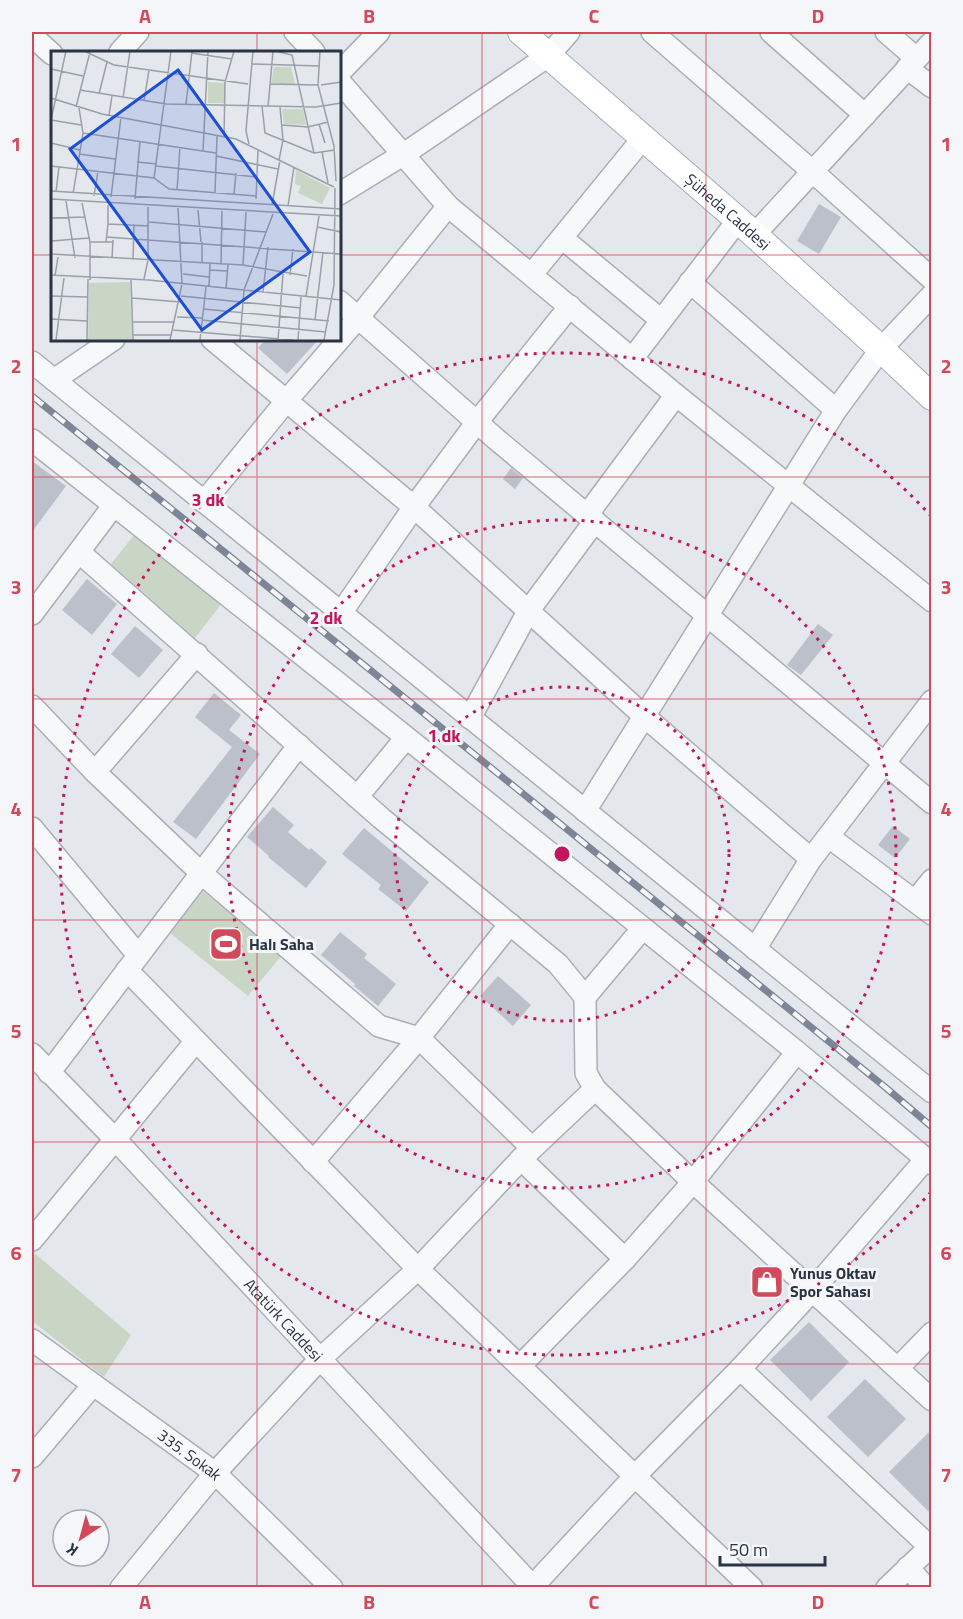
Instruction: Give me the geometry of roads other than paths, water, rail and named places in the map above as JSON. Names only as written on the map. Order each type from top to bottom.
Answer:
[{"type":"main road","name":"Şüheda Caddesi","points":[[521,32],[644,137],[881,349],[932,398]]},
{"type":"street","points":[[121,51],[138,32]]},
{"type":"street","points":[[295,32],[313,51]]},
{"type":"street","points":[[340,72],[379,32]]},
{"type":"street","points":[[340,193],[404,154],[548,56],[570,32]]},
{"type":"street","points":[[652,32],[813,171],[932,279]]},
{"type":"street","points":[[771,32],[864,115]]},
{"type":"street","points":[[886,32],[932,87]]},
{"type":"street","points":[[32,36],[51,53]]},
{"type":"street","points":[[632,358],[690,282],[746,228],[813,171],[932,42]]},
{"type":"street","points":[[340,82],[448,206],[676,395],[932,601]]},
{"type":"street","points":[[532,274],[644,137]]},
{"type":"street","points":[[340,338],[448,206]]},
{"type":"street","points":[[562,238],[661,320]]},
{"type":"street","points":[[690,282],[836,410]]},
{"type":"street","points":[[585,811],[836,410],[881,349],[932,295]]},
{"type":"street","points":[[340,302],[477,422],[932,803]]},
{"type":"street","points":[[341,613],[414,507],[477,422],[570,306]]},
{"type":"street","points":[[54,380],[113,340]]},
{"type":"street","points":[[213,340],[414,507],[645,716],[812,859]]},
{"type":"street","points":[[204,502],[286,400],[339,340]]},
{"type":"street","points":[[32,362],[932,1092]]},
{"type":"street","points":[[470,718],[529,610],[676,395]]},
{"type":"street","points":[[32,440],[643,928],[928,1161],[740,1369],[635,1476],[534,1587]]},
{"type":"street","points":[[32,614],[114,505]]},
{"type":"street","points":[[79,552],[357,796],[558,964],[585,997],[586,1072],[595,1089],[693,1182],[932,1400]]},
{"type":"street","points":[[95,772],[197,654]]},
{"type":"street","points":[[755,949],[812,859],[932,701]]},
{"type":"street","points":[[32,706],[95,772],[201,873],[379,1026],[419,1038],[626,1259]]},
{"type":"street","points":[[357,796],[406,738]]},
{"type":"street","points":[[49,1073],[299,746]]},
{"type":"street","points":[[32,828],[132,963],[196,1041],[418,1269],[752,1587]]},
{"type":"street","points":[[828,837],[932,914]]},
{"type":"street","points":[[915,901],[932,880]]},
{"type":"street","points":[[313,1162],[419,1038],[510,924]]},
{"type":"street","points":[[585,997],[643,928]]},
{"type":"street","points":[[32,1240],[196,1041]]},
{"type":"street","points":[[520,1366],[626,1259],[693,1182],[797,1052]]},
{"type":"street","name":"Atatürk Caddesi","points":[[32,1054],[114,1138],[534,1587]]},
{"type":"street","points":[[121,1587],[215,1473],[320,1359],[418,1269],[527,1153],[595,1089]]},
{"type":"street","points":[[898,1368],[932,1333]]},
{"type":"street","name":"335. Sokak","points":[[32,1340],[215,1473],[328,1586]]},
{"type":"street","points":[[740,1369],[931,1546],[887,1587]]},
{"type":"street","points":[[32,1457],[93,1385]]},
{"type":"street","points":[[908,1567],[926,1587]]},
{"type":"railway","points":[[32,396],[932,1127]]},
{"type":"place","name":"Halı Saha","points":[[226,944]]},
{"type":"place","name":"Yunus Oktav Spor Sahası","points":[[767,1282]]}]
